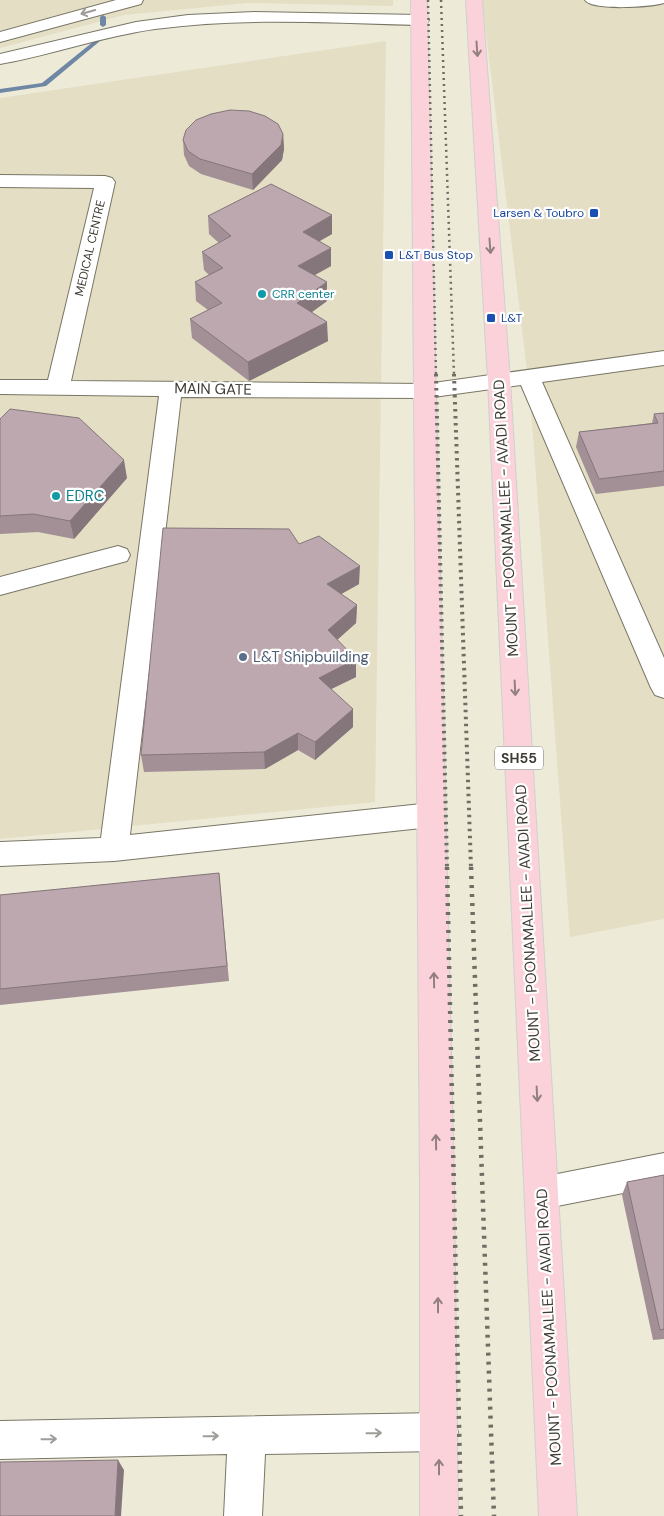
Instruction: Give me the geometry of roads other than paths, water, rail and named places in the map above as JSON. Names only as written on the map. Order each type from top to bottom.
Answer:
[{"type":"main road","name":"MOUNT - POONAMALLEE - AVADI ROAD","points":[[474,0],[499,380],[558,1516]]},
{"type":"main road","points":[[420,10],[439,1516]]},
{"type":"lane","points":[[2,34],[135,0]]},
{"type":"lane","points":[[593,0],[598,2],[658,0]]},
{"type":"lane","points":[[0,59],[128,28],[200,18],[420,10]]},
{"type":"lane","name":"MEDICAL CENTRE","points":[[0,181],[105,182],[58,387]]},
{"type":"lane","name":"MAIN GATE","points":[[0,386],[381,392],[426,391],[664,358]]},
{"type":"lane","points":[[528,376],[664,688]]},
{"type":"lane","points":[[114,849],[171,388]]},
{"type":"lane","points":[[0,586],[118,556]]},
{"type":"lane","points":[[0,854],[114,849],[431,816]]},
{"type":"lane","points":[[542,1193],[664,1170]]},
{"type":"lane","points":[[0,1440],[439,1432]]},
{"type":"lane","points":[[243,1516],[247,1435]]},
{"type":"waterway","points":[[103,17],[103,25]]},
{"type":"waterway","points":[[0,91],[44,85],[104,35]]},
{"type":"railway","points":[[428,0],[436,375]]},
{"type":"railway","points":[[441,0],[454,375]]},
{"type":"railway","points":[[436,374],[447,868]]},
{"type":"railway","points":[[454,374],[471,868]]},
{"type":"railway","points":[[447,867],[461,1516]]},
{"type":"railway","points":[[471,867],[494,1516]]},
{"type":"place","name":"Larsen & Toubro","points":[[594,213]]},
{"type":"place","name":"L&T Bus Stop","points":[[389,255]]},
{"type":"place","name":"CRR center","points":[[262,294]]},
{"type":"place","name":"L&T","points":[[491,318]]},
{"type":"place","name":"EDRC","points":[[56,496]]},
{"type":"place","name":"L&T Shipbuilding","points":[[243,657]]}]
